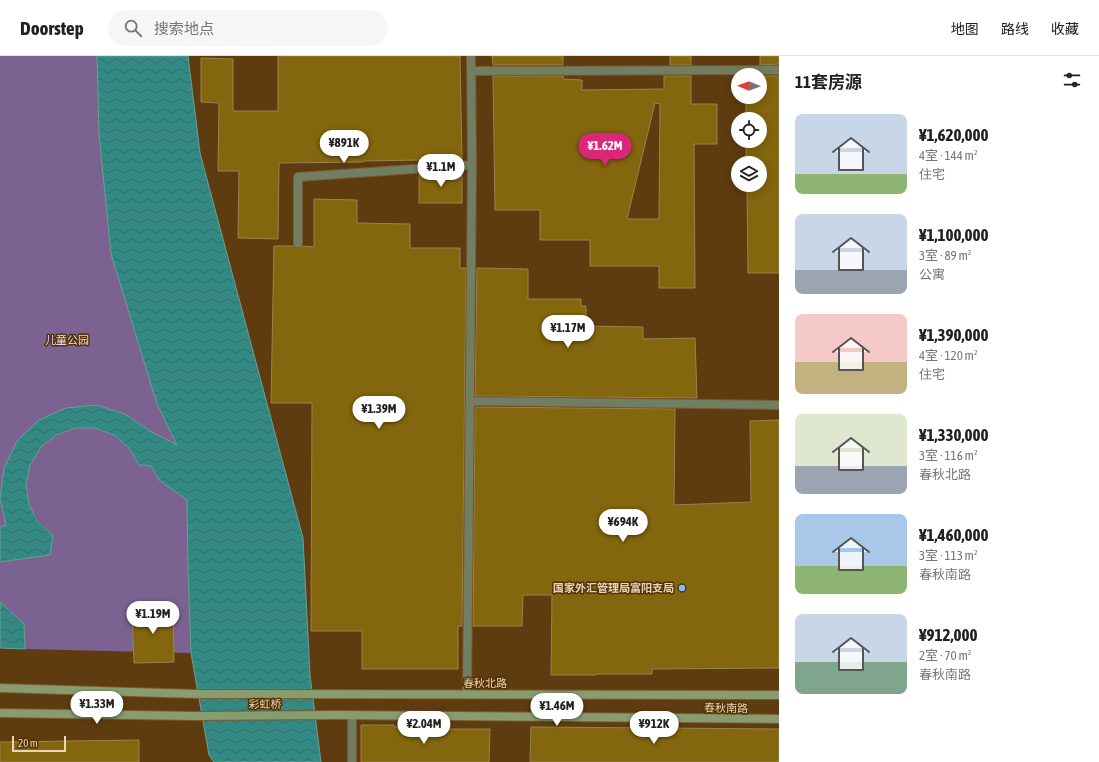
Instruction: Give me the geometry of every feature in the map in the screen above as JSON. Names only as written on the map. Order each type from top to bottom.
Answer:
[{"type":"street","points":[[467,694],[472,165],[471,56]]},
{"type":"street","points":[[471,71],[779,70]]},
{"type":"street","points":[[298,243],[298,178],[472,165]]},
{"type":"street","points":[[470,401],[779,405]]},
{"type":"street","name":"彩虹桥","points":[[0,688],[197,694],[334,694]]},
{"type":"street","name":"春秋北路","points":[[334,694],[779,695]]},
{"type":"street","name":"彩虹桥","points":[[0,713],[195,716],[336,715]]},
{"type":"street","name":"春秋南路","points":[[336,715],[779,719]]},
{"type":"street","points":[[352,715],[352,762]]},
{"type":"green space","name":"儿童公园","points":[[0,56],[97,56],[99,134],[157,404],[178,446],[150,431],[125,414],[66,408],[0,498]]},
{"type":"green space","points":[[75,428],[95,428],[114,435],[129,448],[139,465],[151,466],[159,480],[187,500],[191,653],[25,649],[24,624],[0,602],[0,562],[50,555],[53,535],[39,522],[29,504],[26,484],[30,465],[41,447],[56,435]]},
{"type":"green space","points":[[0,498],[6,525],[0,527]]},
{"type":"water","points":[[97,56],[188,56],[200,153],[303,538],[310,675],[321,762],[214,762],[209,755],[191,653],[187,500],[159,480],[151,466],[139,465],[129,448],[114,435],[95,428],[75,428],[56,435],[41,447],[30,465],[26,484],[29,504],[38,522],[53,535],[50,555],[0,562],[0,527],[6,525],[0,498],[4,468],[17,441],[39,420],[66,408],[96,405],[125,414],[150,431],[177,445],[157,404],[111,254],[99,134]]},
{"type":"water","points":[[0,602],[24,624],[25,649],[0,648]]},
{"type":"building","points":[[278,56],[460,56],[462,160],[419,163],[420,160],[279,163],[278,239],[238,238],[239,171],[218,171],[219,103],[201,102],[201,58],[233,59],[233,111],[278,111]]},
{"type":"building","points":[[492,56],[563,56],[563,65],[493,65]]},
{"type":"building","points":[[670,56],[691,56],[691,65],[670,65]]},
{"type":"building","points":[[760,56],[779,56],[779,64],[760,65]]},
{"type":"building","points":[[493,76],[563,76],[563,79],[582,80],[582,90],[664,89],[664,76],[691,76],[691,104],[717,104],[717,144],[694,144],[695,288],[659,288],[659,266],[590,266],[590,240],[540,240],[540,210],[495,210]],"holes":[[[655,103],[660,104],[659,219],[627,219]]]},
{"type":"building","points":[[767,76],[779,76],[779,273],[748,273],[747,192],[767,192],[767,156],[746,156],[746,148],[767,148],[767,112],[746,112],[746,104],[767,104]]},
{"type":"building","points":[[462,171],[462,203],[419,203],[419,174]]},
{"type":"building","points":[[314,199],[357,200],[357,223],[410,224],[410,248],[460,248],[460,268],[466,268],[462,626],[458,626],[458,669],[362,669],[362,631],[311,631],[312,403],[271,403],[274,246],[294,246],[298,248],[302,246],[314,247]]},
{"type":"building","points":[[477,268],[528,269],[528,299],[581,299],[581,306],[586,306],[586,326],[643,327],[643,339],[695,338],[697,398],[475,396]]},
{"type":"building","points":[[475,407],[675,409],[674,505],[751,502],[750,421],[779,420],[779,668],[652,669],[652,674],[551,675],[552,595],[523,595],[522,626],[473,626]]},
{"type":"building","points":[[173,607],[174,662],[134,663],[132,608]]},
{"type":"building","points":[[361,725],[430,727],[430,729],[490,729],[489,762],[361,762]]},
{"type":"building","points":[[531,727],[779,729],[779,762],[530,762]]},
{"type":"building","points":[[139,740],[139,762],[0,762],[0,742]]},
{"type":"place","name":"国家外汇管理局富阳支局","points":[[682,588]]}]
